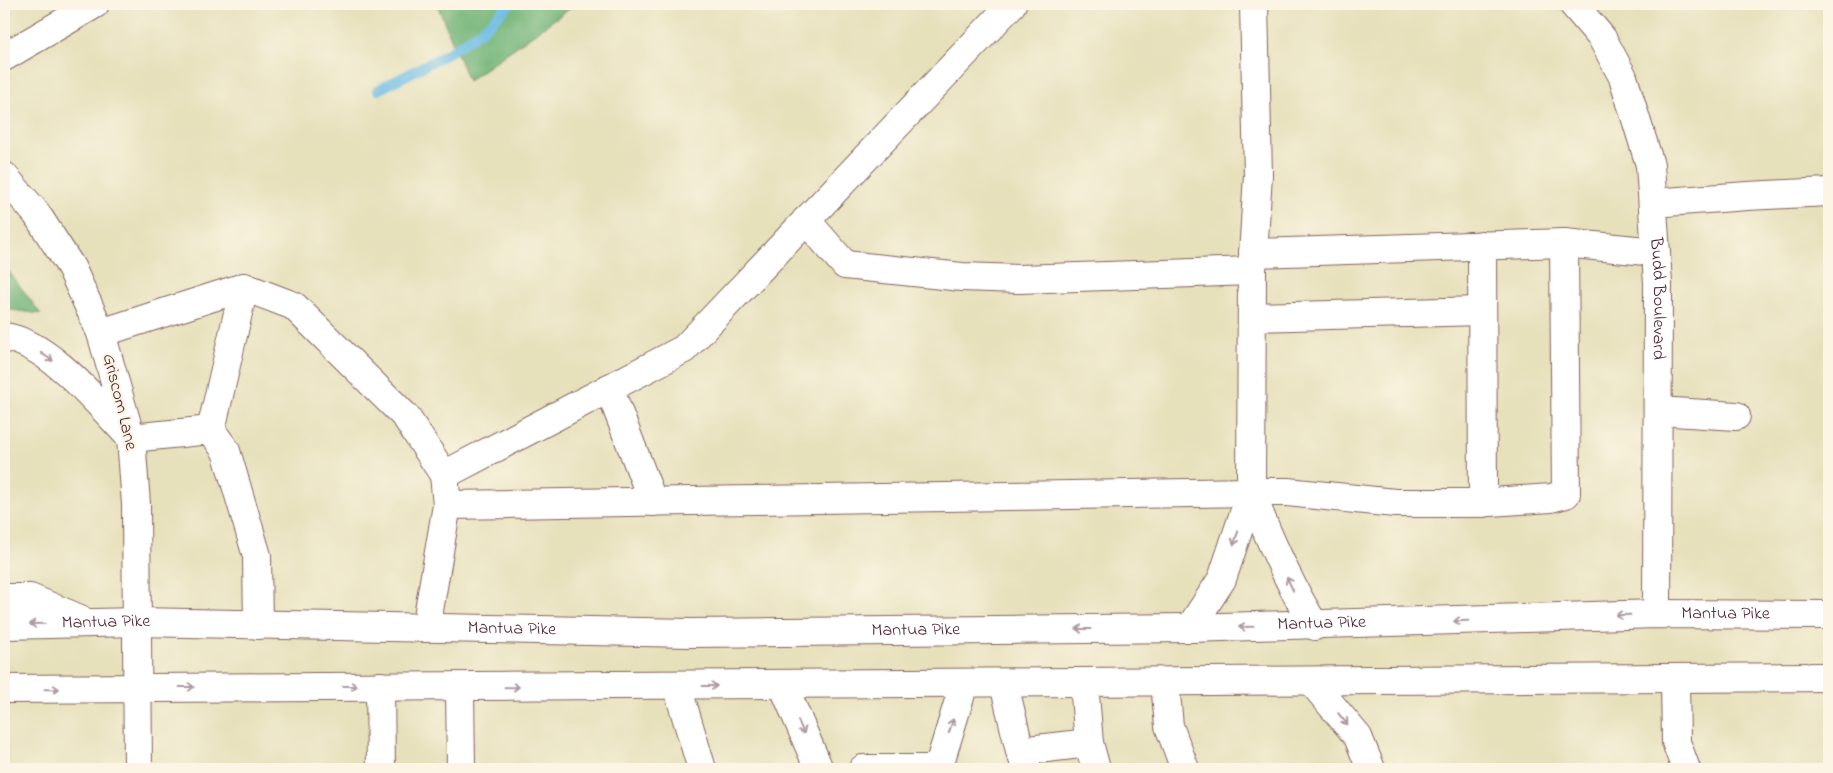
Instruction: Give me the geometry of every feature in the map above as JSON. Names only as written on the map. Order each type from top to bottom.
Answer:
[{"type":"main road","points":[[4,57],[95,4]]},
{"type":"main road","points":[[444,474],[684,348],[1012,4]]},
{"type":"main road","points":[[1190,628],[1222,580],[1251,492],[1253,262],[1258,175],[1254,4]]},
{"type":"main road","name":"Budd Boulevard","points":[[1573,4],[1602,38],[1624,77],[1650,165],[1656,252],[1658,410],[1657,614]]},
{"type":"main road","name":"Griscom Lane","points":[[4,176],[36,213],[70,267],[101,333],[131,438],[136,504],[139,687],[138,769]]},
{"type":"main road","points":[[1653,203],[1829,192]]},
{"type":"main road","points":[[806,220],[846,265],[962,277],[1019,280],[1482,245],[1564,243],[1656,252]]},
{"type":"main road","points":[[446,505],[1251,492],[1287,492],[1394,503],[1483,502],[1550,498],[1566,494],[1564,243]]},
{"type":"main road","points":[[1482,245],[1483,502]]},
{"type":"main road","points":[[101,333],[244,287],[294,306],[406,417],[444,474],[446,505],[426,628]]},
{"type":"main road","points":[[244,287],[211,430],[226,451],[257,556],[258,625]]},
{"type":"main road","points":[[1252,317],[1482,312]]},
{"type":"main road","points":[[4,337],[13,338],[49,357],[131,438],[211,430]]},
{"type":"main road","points":[[609,388],[653,502]]},
{"type":"main road","points":[[1658,410],[1736,416]]},
{"type":"main road","points":[[1251,492],[1269,539],[1294,592],[1315,626]]},
{"type":"main road","points":[[4,598],[30,598],[90,623]]},
{"type":"main road","name":"Mantua Pike","points":[[4,625],[138,622],[691,633],[1315,626],[1657,614],[1829,615]]},
{"type":"main road","points":[[4,690],[139,687],[380,686],[460,688],[1675,680],[1829,677]]},
{"type":"main road","points":[[1675,680],[1676,742],[1686,769]]},
{"type":"main road","points":[[1312,682],[1358,737],[1371,769]]},
{"type":"main road","points":[[1084,683],[1089,743],[1096,769]]},
{"type":"main road","points":[[1165,683],[1169,726],[1185,769]]},
{"type":"main road","points":[[863,769],[938,769],[964,684]]},
{"type":"main road","points":[[1004,684],[1023,760],[1089,743]]},
{"type":"main road","points":[[783,685],[819,769]]},
{"type":"main road","points":[[380,686],[381,769]]},
{"type":"main road","points":[[677,686],[702,769]]},
{"type":"main road","points":[[460,688],[461,769]]},
{"type":"green space","points":[[437,4],[576,4],[468,81]]},
{"type":"green space","points":[[4,265],[41,314],[4,309]]},
{"type":"waterway","points":[[378,90],[445,55],[480,32],[510,4]]}]
